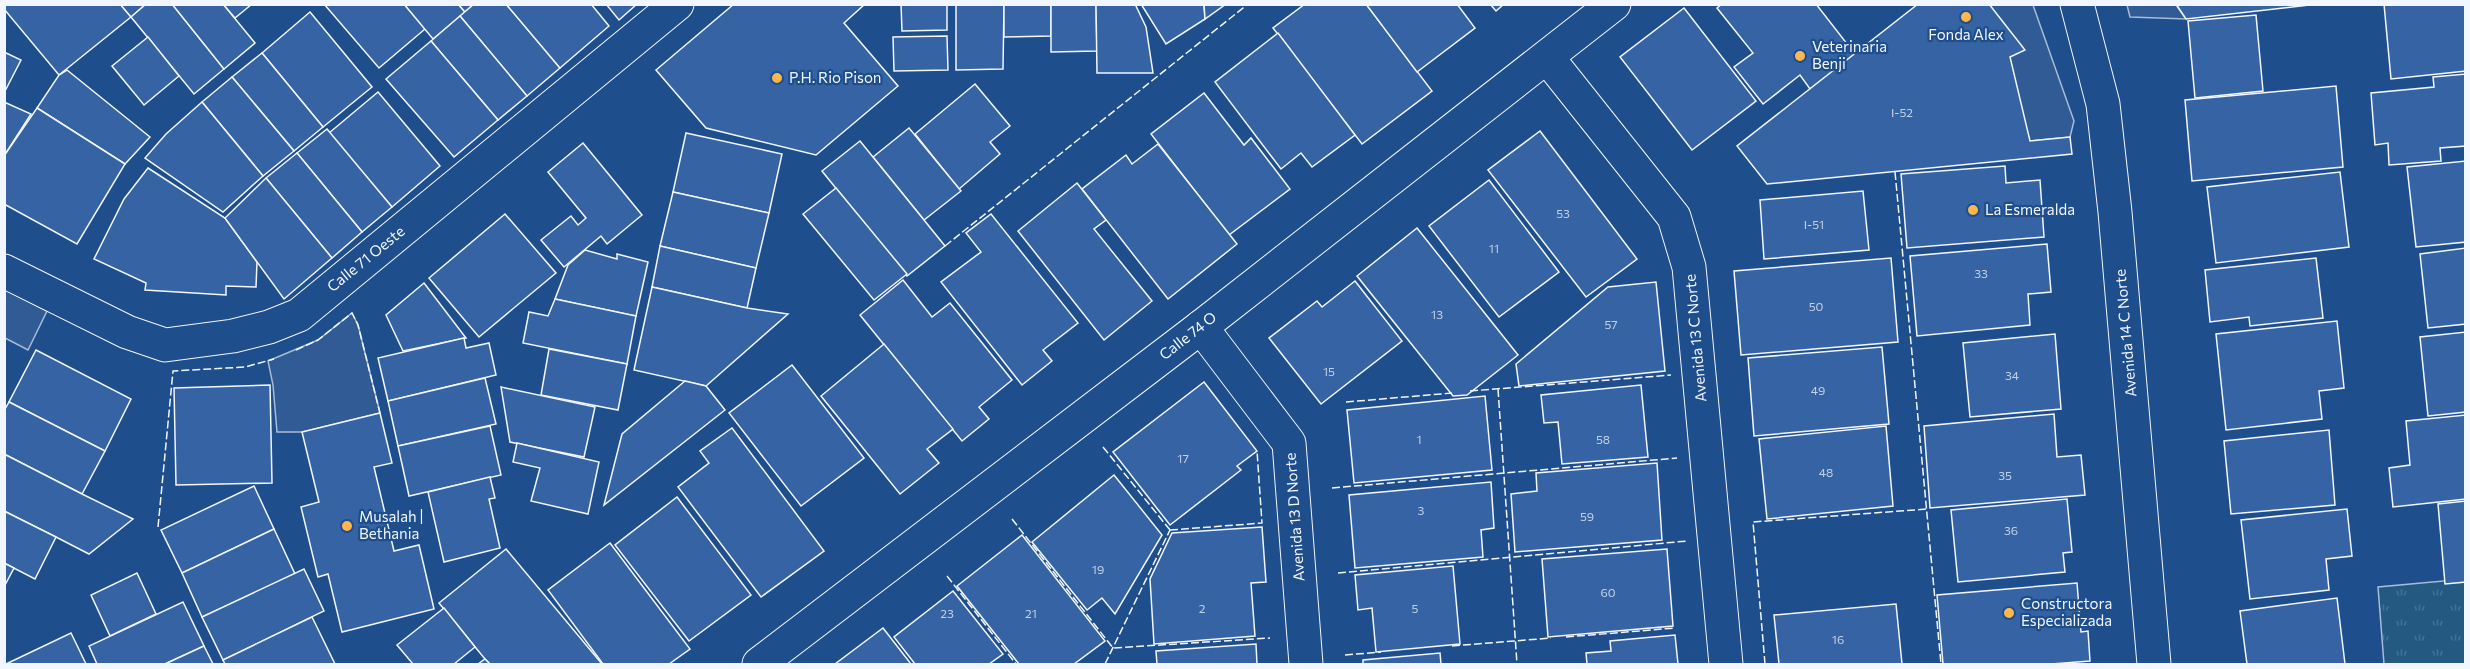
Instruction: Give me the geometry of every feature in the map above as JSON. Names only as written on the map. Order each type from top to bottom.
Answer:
[{"type":"street","name":"Calle 71 Oeste","points":[[4,271],[127,332],[165,345],[233,336],[270,327],[299,315],[677,4]]},
{"type":"street","name":"Calle 74 O","points":[[759,664],[1201,327],[1614,4]]},
{"type":"street","name":"Avenida 14 C Norte","points":[[2077,4],[2103,104],[2115,212],[2154,664]]},
{"type":"street","name":"Avenida 13 C Norte","points":[[1547,57],[1674,217],[1689,267],[1726,664]]},
{"type":"street","name":"Avenida 13 D Norte","points":[[1201,327],[1289,443],[1306,664]]},
{"type":"green space","points":[[2465,579],[2465,664],[2384,664],[2378,587]]},
{"type":"shaded area","points":[[1989,5],[2033,5],[2074,121],[2070,137],[2030,141]]},
{"type":"shaded area","points":[[2127,5],[2176,5],[2186,19],[2130,17]]},
{"type":"shaded area","points":[[4,289],[47,311],[28,350],[5,338]]},
{"type":"shaded area","points":[[352,313],[358,325],[380,413],[302,432],[277,432],[273,385],[268,361],[318,340]]},
{"type":"building","points":[[4,4],[120,4],[131,17],[59,75],[4,9]]},
{"type":"building","points":[[120,4],[146,4],[131,17]]},
{"type":"building","points":[[146,4],[172,4],[224,69],[194,94],[131,17]]},
{"type":"building","points":[[172,4],[223,4],[255,43],[224,69]]},
{"type":"building","points":[[223,4],[252,4],[235,18]]},
{"type":"building","points":[[324,4],[404,4],[425,29],[379,68]]},
{"type":"building","points":[[404,4],[458,4],[465,12],[433,39]]},
{"type":"building","points":[[458,4],[474,4],[465,12]]},
{"type":"building","points":[[474,4],[506,4],[560,68],[527,96],[460,16]]},
{"type":"building","points":[[506,4],[591,4],[609,26],[560,68]]},
{"type":"building","points":[[606,4],[637,4],[619,20]]},
{"type":"building","name":"P.H. Rio Pison","points":[[734,4],[865,4],[844,23],[898,86],[816,155],[706,128],[656,70]]},
{"type":"building","points":[[901,4],[947,4],[947,30],[902,31]]},
{"type":"building","points":[[956,4],[1004,4],[1003,69],[956,70]]},
{"type":"building","points":[[1004,4],[1051,4],[1051,36],[1004,37]]},
{"type":"building","points":[[1051,4],[1096,4],[1097,51],[1051,52]]},
{"type":"building","points":[[1096,4],[1135,4],[1146,27],[1153,73],[1097,73]]},
{"type":"building","points":[[1141,4],[1204,4],[1205,19],[1166,44]]},
{"type":"building","points":[[1204,4],[1226,4],[1205,19]]},
{"type":"building","points":[[1305,4],[1366,4],[1432,91],[1362,144],[1273,28]]},
{"type":"building","points":[[1366,4],[1457,4],[1475,28],[1417,72]]},
{"type":"building","points":[[1490,4],[1504,4],[1496,11]]},
{"type":"building","name":"Veterinaria Benji","points":[[1722,4],[1816,4],[1855,54],[1810,89],[1800,75],[1763,104],[1734,67],[1753,53],[1717,8]]},
{"type":"building","points":[[1918,4],[1989,4],[2025,50],[2010,57],[2030,141],[2070,137],[2072,154],[1767,184],[1737,146]]},
{"type":"building","points":[[2176,4],[2318,4],[2186,19]]},
{"type":"building","points":[[2384,4],[2466,4],[2466,71],[2391,79]]},
{"type":"building","points":[[1684,8],[1756,101],[1692,150],[1620,57]]},
{"type":"building","points":[[310,12],[372,87],[323,127],[262,53]]},
{"type":"building","points":[[2256,15],[2263,91],[2195,98],[2188,21]]},
{"type":"building","points":[[460,16],[527,96],[498,120],[431,41]]},
{"type":"building","points":[[1278,33],[1355,135],[1312,167],[1301,153],[1281,169],[1215,82]]},
{"type":"building","points":[[947,36],[948,70],[894,71],[893,37]]},
{"type":"building","points":[[148,37],[179,76],[144,105],[112,66]]},
{"type":"building","points":[[431,41],[498,120],[454,157],[386,79]]},
{"type":"building","points":[[4,52],[21,60],[4,93]]},
{"type":"building","points":[[262,53],[323,127],[294,151],[232,77]]},
{"type":"building","points":[[67,70],[150,137],[125,164],[37,108],[59,75]]},
{"type":"building","points":[[2466,74],[2466,146],[2440,148],[2441,161],[2389,165],[2388,143],[2375,145],[2371,93],[2434,87],[2433,77]]},
{"type":"building","points":[[232,77],[294,151],[263,176],[202,102]]},
{"type":"building","points":[[975,84],[1010,126],[990,142],[1000,154],[959,189],[915,134]]},
{"type":"building","points":[[2336,86],[2343,167],[2192,181],[2185,100]]},
{"type":"building","points":[[378,92],[440,166],[392,207],[329,133]]},
{"type":"building","points":[[1204,93],[1244,145],[1251,138],[1290,189],[1229,235],[1151,134]]},
{"type":"building","points":[[4,102],[31,114],[4,156]]},
{"type":"building","points":[[202,102],[263,176],[223,212],[145,158],[166,134]]},
{"type":"building","points":[[37,108],[125,164],[77,244],[4,204],[4,156]]},
{"type":"building","points":[[909,128],[961,191],[924,220],[873,157]]},
{"type":"building","points":[[327,129],[392,207],[362,232],[297,153]]},
{"type":"building","points":[[1540,131],[1637,259],[1586,297],[1488,170]]},
{"type":"building","points":[[686,133],[782,154],[769,213],[673,192]]},
{"type":"building","points":[[860,141],[945,246],[907,276],[822,171]]},
{"type":"building","points":[[583,143],[642,215],[607,244],[601,236],[564,267],[541,240],[571,216],[578,225],[586,218],[548,172]]},
{"type":"building","points":[[1158,144],[1237,244],[1168,299],[1082,189],[1126,155],[1132,164]]},
{"type":"building","points":[[297,153],[362,232],[332,258],[266,178]]},
{"type":"building","points":[[2466,161],[2466,242],[2416,247],[2407,167]]},
{"type":"building","name":"La Esmeralda","points":[[2005,166],[2006,183],[2040,180],[2044,237],[1907,248],[1901,174]]},
{"type":"building","points":[[148,168],[225,218],[257,262],[256,287],[226,286],[226,295],[145,290],[146,283],[94,259],[124,199]]},
{"type":"building","points":[[2340,172],[2349,247],[2216,263],[2207,187]]},
{"type":"building","points":[[266,178],[332,258],[284,299],[225,218]]},
{"type":"building","points":[[1489,180],[1559,272],[1499,317],[1429,226]]},
{"type":"building","points":[[1077,183],[1106,220],[1094,229],[1152,301],[1104,340],[1018,231]]},
{"type":"building","points":[[836,188],[907,274],[874,300],[803,214]]},
{"type":"building","points":[[1863,191],[1869,250],[1764,259],[1760,200]]},
{"type":"building","points":[[673,192],[769,213],[756,268],[660,246]]},
{"type":"building","points":[[505,214],[556,273],[479,337],[429,278]]},
{"type":"building","points":[[991,214],[1078,323],[1043,350],[1052,361],[1022,385],[941,282],[981,252],[966,233]]},
{"type":"building","points":[[1417,228],[1518,355],[1467,395],[1453,396],[1357,276]]},
{"type":"building","points":[[2047,244],[2051,292],[2028,294],[2030,325],[1917,336],[1910,256]]},
{"type":"building","points":[[660,246],[756,268],[747,308],[652,287]]},
{"type":"building","points":[[2466,248],[2466,324],[2428,328],[2420,254]]},
{"type":"building","points":[[585,250],[617,259],[617,254],[648,262],[636,316],[555,299],[568,265]]},
{"type":"building","points":[[1891,258],[1898,342],[1741,355],[1734,271]]},
{"type":"building","points":[[2316,258],[2323,318],[2250,326],[2249,317],[2210,322],[2205,270]]},
{"type":"building","points":[[903,280],[932,317],[950,303],[1012,380],[979,407],[989,419],[962,441],[860,315]]},
{"type":"building","points":[[1355,281],[1402,341],[1321,404],[1269,338],[1317,301],[1322,307]]},
{"type":"building","points":[[1656,282],[1665,371],[1519,386],[1516,364],[1608,287]]},
{"type":"building","points":[[424,283],[466,338],[403,351],[386,315]]},
{"type":"building","points":[[652,287],[747,308],[788,314],[706,386],[634,370]]},
{"type":"building","points":[[555,299],[636,316],[627,364],[523,343],[529,312],[548,316]]},
{"type":"building","points":[[2337,321],[2344,388],[2319,391],[2322,419],[2226,430],[2216,334]]},
{"type":"building","points":[[2466,332],[2466,412],[2428,416],[2420,337]]},
{"type":"building","points":[[2055,334],[2061,409],[1970,417],[1963,343]]},
{"type":"building","points":[[464,338],[466,348],[489,343],[496,375],[388,401],[378,358]]},
{"type":"building","points":[[884,344],[953,429],[927,449],[939,463],[900,494],[821,396]]},
{"type":"building","points":[[1882,347],[1889,424],[1754,436],[1748,358]]},
{"type":"building","points":[[549,349],[627,364],[618,410],[541,395]]},
{"type":"building","points":[[36,350],[131,399],[105,451],[9,402]]},
{"type":"building","points":[[792,365],[864,458],[801,506],[729,413]]},
{"type":"building","points":[[485,378],[496,424],[398,446],[388,401]]},
{"type":"building","points":[[685,381],[706,386],[725,410],[604,505],[622,434]]},
{"type":"building","points":[[1204,382],[1257,451],[1237,466],[1241,470],[1170,525],[1113,452]]},
{"type":"building","points":[[270,385],[272,483],[176,485],[174,388]]},
{"type":"building","points":[[1641,385],[1648,457],[1562,464],[1558,422],[1544,423],[1541,395]]},
{"type":"building","points":[[501,387],[595,407],[584,457],[510,442]]},
{"type":"building","points":[[1485,396],[1492,470],[1354,483],[1347,410]]},
{"type":"building","points":[[9,402],[105,451],[82,494],[4,454],[4,411]]},
{"type":"building","name":"Musalah | Bethania","points":[[380,413],[392,463],[374,467],[394,551],[419,545],[434,609],[342,632],[328,574],[318,577],[301,507],[319,502],[302,432]]},
{"type":"building","points":[[2054,414],[2057,457],[2081,455],[2085,495],[1930,508],[1924,426]]},
{"type":"building","points":[[2466,415],[2466,499],[2393,507],[2389,468],[2410,465],[2406,421]]},
{"type":"building","points":[[490,426],[501,475],[409,496],[398,446]]},
{"type":"building","points":[[1886,426],[1893,506],[1767,519],[1759,439]]},
{"type":"building","points":[[732,428],[824,551],[761,597],[678,487],[709,463],[700,451]]},
{"type":"building","points":[[2329,430],[2335,505],[2231,514],[2224,441]]},
{"type":"building","points":[[517,443],[599,462],[588,514],[531,501],[540,468],[513,462]]},
{"type":"building","points":[[4,454],[133,519],[89,554],[4,511]]},
{"type":"building","points":[[1657,463],[1662,540],[1515,552],[1511,494],[1537,491],[1536,473]]},
{"type":"building","points":[[1114,475],[1162,535],[1115,614],[1102,598],[1087,610],[1032,542]]},
{"type":"building","points":[[490,477],[495,498],[489,499],[500,548],[444,562],[428,492]]},
{"type":"building","points":[[1491,482],[1494,528],[1481,530],[1483,557],[1355,568],[1349,495]]},
{"type":"building","points":[[254,486],[274,529],[182,573],[161,530]]},
{"type":"building","points":[[677,497],[751,595],[689,641],[615,545]]},
{"type":"building","points":[[2067,499],[2072,552],[2063,553],[2065,572],[1958,582],[1951,510]]},
{"type":"building","points":[[2466,501],[2466,582],[2445,584],[2438,504]]},
{"type":"building","points":[[2347,509],[2352,556],[2326,559],[2329,590],[2250,599],[2241,520]]},
{"type":"building","points":[[4,511],[56,537],[35,579],[4,563]]},
{"type":"building","points":[[1262,527],[1266,582],[1251,583],[1255,636],[1154,644],[1150,579],[1172,533]]},
{"type":"building","points":[[274,529],[295,574],[202,617],[182,573]]},
{"type":"building","points":[[1022,535],[1105,641],[1074,664],[1019,664],[957,586]]},
{"type":"building","points":[[610,543],[690,649],[669,664],[603,664],[548,590]]},
{"type":"building","points":[[506,549],[602,664],[490,664],[485,659],[439,603]]},
{"type":"building","points":[[1667,549],[1673,626],[1548,637],[1542,559]]},
{"type":"building","points":[[4,563],[14,568],[4,587]]},
{"type":"building","points":[[1453,566],[1460,644],[1376,652],[1372,608],[1358,610],[1355,575]]},
{"type":"building","points":[[304,569],[324,611],[223,660],[202,617]]},
{"type":"building","points":[[137,573],[156,614],[110,636],[91,595]]},
{"type":"building","name":"Constructora Especializada","points":[[2077,583],[2081,632],[2088,631],[2090,661],[2051,664],[1943,664],[1937,595]]},
{"type":"building","points":[[953,591],[1003,654],[989,664],[915,664],[894,637]]},
{"type":"building","points":[[2337,598],[2345,664],[2247,664],[2240,611]]},
{"type":"building","points":[[183,602],[204,646],[165,664],[97,664],[89,646]]},
{"type":"building","points":[[1896,604],[1902,664],[1779,664],[1774,615]]},
{"type":"building","points":[[444,608],[475,647],[454,664],[413,664],[397,645]]},
{"type":"building","points":[[312,617],[335,664],[225,664],[223,660]]},
{"type":"building","points":[[883,628],[911,664],[835,664]]},
{"type":"building","points":[[71,633],[86,664],[6,664]]},
{"type":"building","points":[[1675,635],[1678,664],[1587,664],[1586,653],[1611,651],[1610,641]]},
{"type":"building","points":[[1256,644],[1257,664],[1157,664],[1156,651]]},
{"type":"building","points":[[204,646],[213,664],[165,664]]},
{"type":"building","points":[[1440,653],[1441,664],[1363,664],[1363,660]]},
{"type":"building","points":[[485,659],[490,664],[478,664]]},
{"type":"fence","points":[[945,246],[1248,4]]},
{"type":"fence","points":[[1895,172],[1941,664]]},
{"type":"fence","points":[[296,350],[318,340],[352,313],[358,325],[380,413]]},
{"type":"fence","points":[[158,527],[173,371],[245,367],[274,359]]},
{"type":"fence","points":[[1470,391],[1671,375]]},
{"type":"fence","points":[[1498,389],[1517,664]]},
{"type":"fence","points":[[1346,402],[1452,393]]},
{"type":"fence","points":[[1103,447],[1170,530]]},
{"type":"fence","points":[[1170,530],[1262,523],[1257,451]]},
{"type":"fence","points":[[1332,488],[1677,458]]},
{"type":"fence","points":[[1765,664],[1753,522],[1927,509]]},
{"type":"fence","points":[[1012,519],[1113,648],[1270,638]]},
{"type":"fence","points":[[1105,664],[1170,530]]},
{"type":"fence","points":[[1338,573],[1687,541]]},
{"type":"fence","points":[[947,576],[1016,664]]},
{"type":"fence","points":[[1566,637],[1675,628]]},
{"type":"fence","points":[[1452,646],[1551,638]]},
{"type":"fence","points":[[1345,655],[1381,652]]},
{"type":"place","name":"Fonda Alex","points":[[1966,17]]},
{"type":"place","name":"Veterinaria Benji","points":[[1800,56]]},
{"type":"place","name":"P.H. Rio Pison","points":[[777,78]]},
{"type":"place","name":"La Esmeralda","points":[[1973,210]]},
{"type":"place","name":"Musalah | Bethania","points":[[347,526]]},
{"type":"place","name":"Constructora Especializada","points":[[2009,613]]}]
